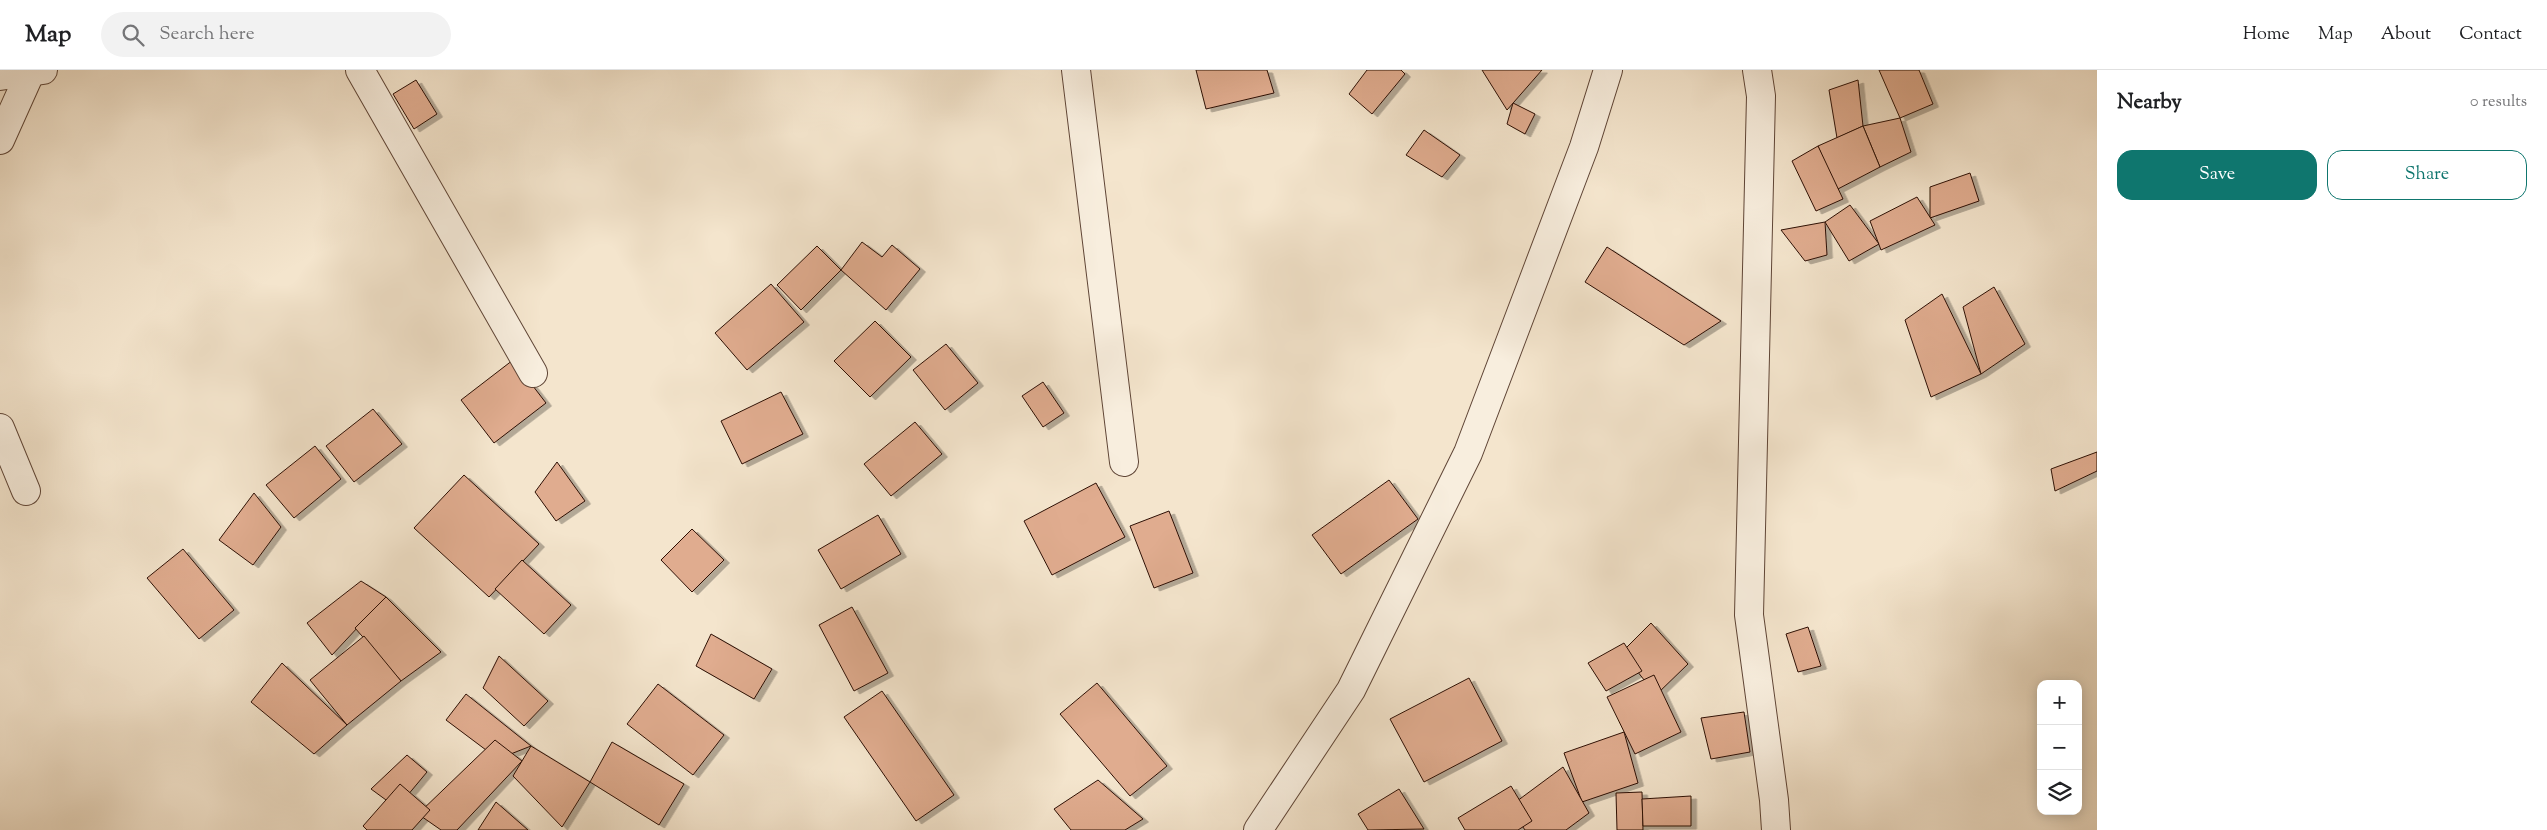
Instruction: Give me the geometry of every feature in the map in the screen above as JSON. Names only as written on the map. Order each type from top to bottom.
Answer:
[{"type":"street","points":[[360,70],[533,373]]},
{"type":"street","points":[[1076,70],[1124,462]]},
{"type":"street","points":[[1258,830],[1351,690],[1468,453],[1584,147],[1608,70]]},
{"type":"street","points":[[1757,70],[1761,96],[1749,615],[1774,800],[1776,830]]},
{"type":"street","points":[[0,76],[37,71]]},
{"type":"street","points":[[0,140],[37,71]]},
{"type":"street","points":[[0,428],[26,491]]},
{"type":"building","points":[[1196,70],[1267,70],[1274,93],[1206,109]]},
{"type":"building","points":[[1367,70],[1401,70],[1405,74],[1372,114],[1349,94]]},
{"type":"building","points":[[1482,70],[1542,70],[1507,110]]},
{"type":"building","points":[[1879,70],[1919,70],[1933,104],[1900,118]]},
{"type":"building","points":[[416,80],[437,114],[414,129],[393,94]]},
{"type":"building","points":[[1858,80],[1863,126],[1837,138],[1829,90]]},
{"type":"building","points":[[1513,103],[1535,114],[1525,134],[1507,124]]},
{"type":"building","points":[[1900,118],[1911,152],[1880,167],[1863,126]]},
{"type":"building","points":[[1863,126],[1880,167],[1836,190],[1818,146]]},
{"type":"building","points":[[1424,130],[1460,155],[1442,177],[1406,155]]},
{"type":"building","points":[[1818,146],[1843,199],[1816,211],[1792,161]]},
{"type":"building","points":[[1970,173],[1979,201],[1930,218],[1930,187]]},
{"type":"building","points":[[1917,197],[1935,225],[1881,250],[1870,221]]},
{"type":"building","points":[[1850,205],[1879,244],[1849,261],[1825,222]]},
{"type":"building","points":[[1825,222],[1827,255],[1805,261],[1781,230]]},
{"type":"building","points":[[862,242],[882,257],[892,245],[920,269],[886,310],[841,270]]},
{"type":"building","points":[[817,246],[841,270],[801,310],[777,285]]},
{"type":"building","points":[[1607,247],[1721,321],[1684,345],[1585,282]]},
{"type":"building","points":[[771,284],[804,322],[747,370],[715,333]]},
{"type":"building","points":[[1994,287],[2025,344],[1981,374],[1963,307]]},
{"type":"building","points":[[1942,294],[1981,374],[1931,397],[1905,320]]},
{"type":"building","points":[[875,321],[911,357],[870,397],[834,361]]},
{"type":"building","points":[[946,344],[978,383],[945,410],[913,370]]},
{"type":"building","points":[[513,360],[546,403],[494,443],[461,400]]},
{"type":"building","points":[[1043,382],[1064,413],[1043,427],[1022,396]]},
{"type":"building","points":[[781,392],[803,434],[742,464],[721,421]]},
{"type":"building","points":[[373,409],[402,444],[354,482],[326,446]]},
{"type":"building","points":[[915,422],[942,454],[891,496],[864,464]]},
{"type":"building","points":[[315,446],[341,479],[294,518],[266,485]]},
{"type":"building","points":[[2097,452],[2097,471],[2055,491],[2051,469]]},
{"type":"building","points":[[557,462],[585,501],[556,521],[535,492]]},
{"type":"building","points":[[464,475],[539,544],[489,597],[414,528]]},
{"type":"building","points":[[1389,480],[1418,519],[1341,574],[1312,535]]},
{"type":"building","points":[[1096,483],[1125,537],[1052,575],[1024,521]]},
{"type":"building","points":[[254,493],[281,527],[253,565],[219,540]]},
{"type":"building","points":[[1169,511],[1193,573],[1154,588],[1130,526]]},
{"type":"building","points":[[878,515],[901,554],[841,589],[818,550]]},
{"type":"building","points":[[692,529],[724,560],[692,592],[661,560]]},
{"type":"building","points":[[183,549],[234,610],[199,639],[147,578]]},
{"type":"building","points":[[522,560],[571,605],[544,634],[495,589]]},
{"type":"building","points":[[361,581],[386,597],[332,655],[307,623]]},
{"type":"building","points":[[386,597],[441,652],[401,681],[355,628]]},
{"type":"building","points":[[852,607],[888,673],[854,691],[819,625]]},
{"type":"building","points":[[1651,623],[1688,664],[1656,695],[1622,652]]},
{"type":"building","points":[[1808,627],[1821,666],[1798,672],[1786,634]]},
{"type":"building","points":[[711,634],[772,669],[754,699],[696,666]]},
{"type":"building","points":[[364,636],[401,681],[347,725],[310,680]]},
{"type":"building","points":[[1624,643],[1642,671],[1606,691],[1588,663]]},
{"type":"building","points":[[499,656],[548,701],[524,726],[483,688]]},
{"type":"building","points":[[282,663],[347,725],[314,754],[251,702]]},
{"type":"building","points":[[1654,675],[1681,732],[1635,754],[1607,697]]},
{"type":"building","points":[[1469,678],[1502,741],[1424,782],[1390,719]]},
{"type":"building","points":[[1097,683],[1167,766],[1130,796],[1060,714]]},
{"type":"building","points":[[658,684],[724,735],[693,775],[627,724]]},
{"type":"building","points":[[882,691],[954,795],[916,821],[844,717]]},
{"type":"building","points":[[466,694],[531,746],[498,759],[446,720]]},
{"type":"building","points":[[1744,712],[1750,752],[1711,759],[1701,718]]},
{"type":"building","points":[[1624,732],[1638,783],[1582,802],[1564,753]]},
{"type":"building","points":[[495,740],[522,761],[457,830],[441,830],[418,814]]},
{"type":"building","points":[[612,742],[684,784],[659,825],[590,782]]},
{"type":"building","points":[[531,746],[590,782],[562,827],[513,776]]},
{"type":"building","points":[[407,755],[427,772],[397,808],[371,789]]},
{"type":"building","points":[[1563,767],[1589,813],[1566,830],[1525,830],[1509,807]]},
{"type":"building","points":[[1098,780],[1143,819],[1125,830],[1071,830],[1054,809]]},
{"type":"building","points":[[400,784],[430,810],[412,830],[367,830],[363,826]]},
{"type":"building","points":[[1511,786],[1532,821],[1518,830],[1465,830],[1458,818]]},
{"type":"building","points":[[1399,789],[1424,829],[1368,830],[1358,814]]},
{"type":"building","points":[[1642,792],[1643,830],[1617,830],[1616,793]]},
{"type":"building","points":[[1691,796],[1691,826],[1643,826],[1642,799]]},
{"type":"building","points":[[496,802],[528,830],[478,830]]}]
